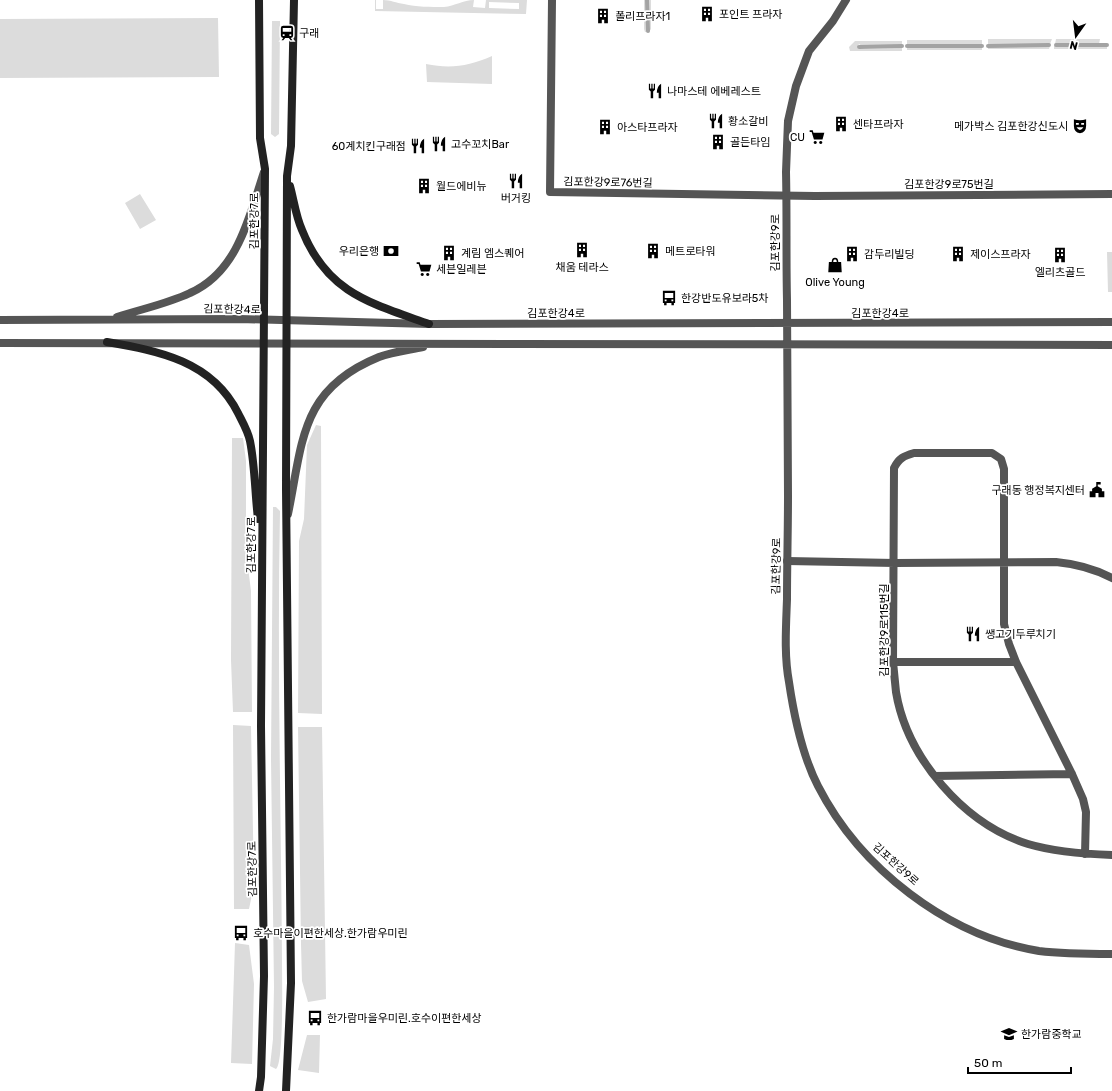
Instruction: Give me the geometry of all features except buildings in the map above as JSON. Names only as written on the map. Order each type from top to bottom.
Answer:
[{"type":"main road","name":"김포한강7로","points":[[259,0],[260,138],[265,169],[261,735],[264,976],[261,1077],[259,1091]]},
{"type":"main road","points":[[286,1091],[291,983],[287,520],[287,176],[291,146],[294,0]]},
{"type":"main road","points":[[287,176],[301,229],[313,254],[333,279],[359,298],[429,324]]},
{"type":"main road","points":[[107,342],[151,350],[189,363],[224,390],[233,403],[250,440],[262,558]]},
{"type":"street","name":"김포한강9로76번길","points":[[552,0],[550,192],[786,196]]},
{"type":"street","name":"김포한강9로","points":[[846,0],[833,20],[809,51],[796,86],[788,121],[786,196],[788,345],[785,655],[789,684],[805,753],[818,785],[839,820],[865,851],[890,877],[918,899],[949,918],[975,931],[1008,943],[1038,950],[1076,954],[1112,954]]},
{"type":"street","points":[[108,319],[191,293],[207,283],[225,267],[241,240],[265,169]]},
{"type":"street","name":"김포한강9로75번길","points":[[786,196],[1112,194]]},
{"type":"street","name":"김포한강4로","points":[[0,320],[264,320],[429,324],[1112,322]]},
{"type":"street","points":[[0,343],[107,342],[1112,346]]},
{"type":"street","points":[[287,520],[305,430],[316,403],[326,392],[348,374],[380,357],[436,344]]},
{"type":"street","name":"김포한강9로115번길","points":[[1085,854],[1086,812],[1083,799],[1016,662],[1009,644],[1004,624],[1004,469],[1000,459],[992,453],[914,453],[905,455],[898,460],[894,468],[895,564],[893,662],[896,693],[904,719],[915,744],[934,776],[954,800],[973,815],[1001,832],[1026,843],[1053,850],[1085,854],[1112,855]]},
{"type":"street","points":[[787,561],[895,564],[1056,562],[1077,564],[1097,570],[1112,578]]},
{"type":"street","points":[[893,662],[1016,662]]},
{"type":"street","points":[[934,776],[1072,774]]},
{"type":"shaded area","points":[[375,0],[376,9],[383,9],[383,0],[413,6],[444,7],[474,0],[473,7],[485,8],[486,0],[527,0],[526,14],[375,11]],"holes":[[[489,2],[519,3],[519,9],[489,8]]]},
{"type":"shaded area","points":[[644,0],[651,0],[651,29],[649,32],[645,32],[644,29]]},
{"type":"shaded area","points":[[218,18],[219,77],[0,78],[0,19]]},
{"type":"shaded area","points":[[272,21],[280,21],[279,134],[275,137],[271,134]]},
{"type":"shaded area","points":[[988,39],[1052,39],[1050,44],[988,44]]},
{"type":"shaded area","points":[[1056,39],[1100,39],[1099,44],[1055,44]]},
{"type":"shaded area","points":[[907,40],[982,40],[982,44],[907,45]]},
{"type":"shaded area","points":[[855,41],[902,41],[902,45],[862,46],[859,44],[857,48],[902,48],[902,51],[850,51],[849,47]]},
{"type":"shaded area","points":[[988,46],[1050,46],[1049,49],[988,49]]},
{"type":"shaded area","points":[[1054,46],[1107,46],[1107,49],[1054,49]]},
{"type":"shaded area","points":[[907,47],[982,47],[982,50],[907,50]]},
{"type":"shaded area","points":[[492,56],[492,84],[427,82],[426,64],[435,66],[460,66]]},
{"type":"shaded area","points":[[140,194],[156,220],[140,229],[125,203]]},
{"type":"shaded area","points":[[1107,252],[1112,252],[1112,292],[1108,292]]},
{"type":"shaded area","points":[[316,425],[321,426],[322,714],[298,713],[299,541],[304,519],[307,445]]},
{"type":"shaded area","points":[[232,438],[243,438],[246,461],[246,551],[251,591],[252,712],[233,712],[231,660]]},
{"type":"shaded area","points":[[273,507],[276,507],[280,511],[279,679],[282,999],[280,1052],[279,1063],[276,1069],[270,1066],[273,1039],[274,987],[271,759]]},
{"type":"shaded area","points":[[233,725],[251,726],[254,885],[249,909],[234,909]]},
{"type":"shaded area","points":[[298,727],[322,727],[326,999],[308,1002],[302,981]]},
{"type":"shaded area","points":[[235,943],[249,945],[254,984],[252,1064],[231,1063]]},
{"type":"shaded area","points":[[307,1035],[320,1035],[319,1073],[298,1070]]},
{"type":"waterway","points":[[647,0],[648,31]]},
{"type":"waterway","points":[[988,46],[1049,45]]},
{"type":"waterway","points":[[1056,45],[1107,45]]},
{"type":"waterway","points":[[859,47],[902,46]]},
{"type":"waterway","points":[[907,46],[982,46]]},
{"type":"place","name":"포인트 프라자","points":[[707,14]]},
{"type":"place","name":"폴리프라자1","points":[[603,16]]},
{"type":"place","name":"구래","points":[[287,33]]},
{"type":"place","name":"나마스테 에베레스트","points":[[655,91]]},
{"type":"place","name":"황소갈비","points":[[716,121]]},
{"type":"place","name":"센타프라자","points":[[841,124]]},
{"type":"place","name":"메가박스 김포한강신도시","points":[[1080,126]]},
{"type":"place","name":"아스타프라자","points":[[605,127]]},
{"type":"place","name":"CU","points":[[817,137]]},
{"type":"place","name":"골든타임","points":[[718,142]]},
{"type":"place","name":"고수꼬치Bar","points":[[439,144]]},
{"type":"place","name":"60계치킨구래점","points":[[418,146]]},
{"type":"place","name":"버거킹","points":[[516,181]]},
{"type":"place","name":"월드에비뉴","points":[[424,186]]},
{"type":"place","name":"채움 테라스","points":[[582,250]]},
{"type":"place","name":"우리은행","points":[[391,251]]},
{"type":"place","name":"메트로타워","points":[[653,251]]},
{"type":"place","name":"계림 엠스퀘어","points":[[449,253]]},
{"type":"place","name":"감두리빌딩","points":[[852,254]]},
{"type":"place","name":"제이스프라자","points":[[958,254]]},
{"type":"place","name":"엘리츠골드","points":[[1060,255]]},
{"type":"place","name":"Olive Young","points":[[835,265]]},
{"type":"place","name":"세븐일레븐","points":[[424,269]]},
{"type":"place","name":"한강반도유보라5차","points":[[669,298]]},
{"type":"place","name":"구래동 행정복지센터","points":[[1097,490]]},
{"type":"place","name":"쌩고기두루치기","points":[[973,634]]},
{"type":"place","name":"호수마을이편한세상.한가람우미린","points":[[241,933]]},
{"type":"place","name":"한가람마을우미린.호수이편한세상","points":[[315,1018]]},
{"type":"place","name":"한가람중학교","points":[[1009,1034]]}]
